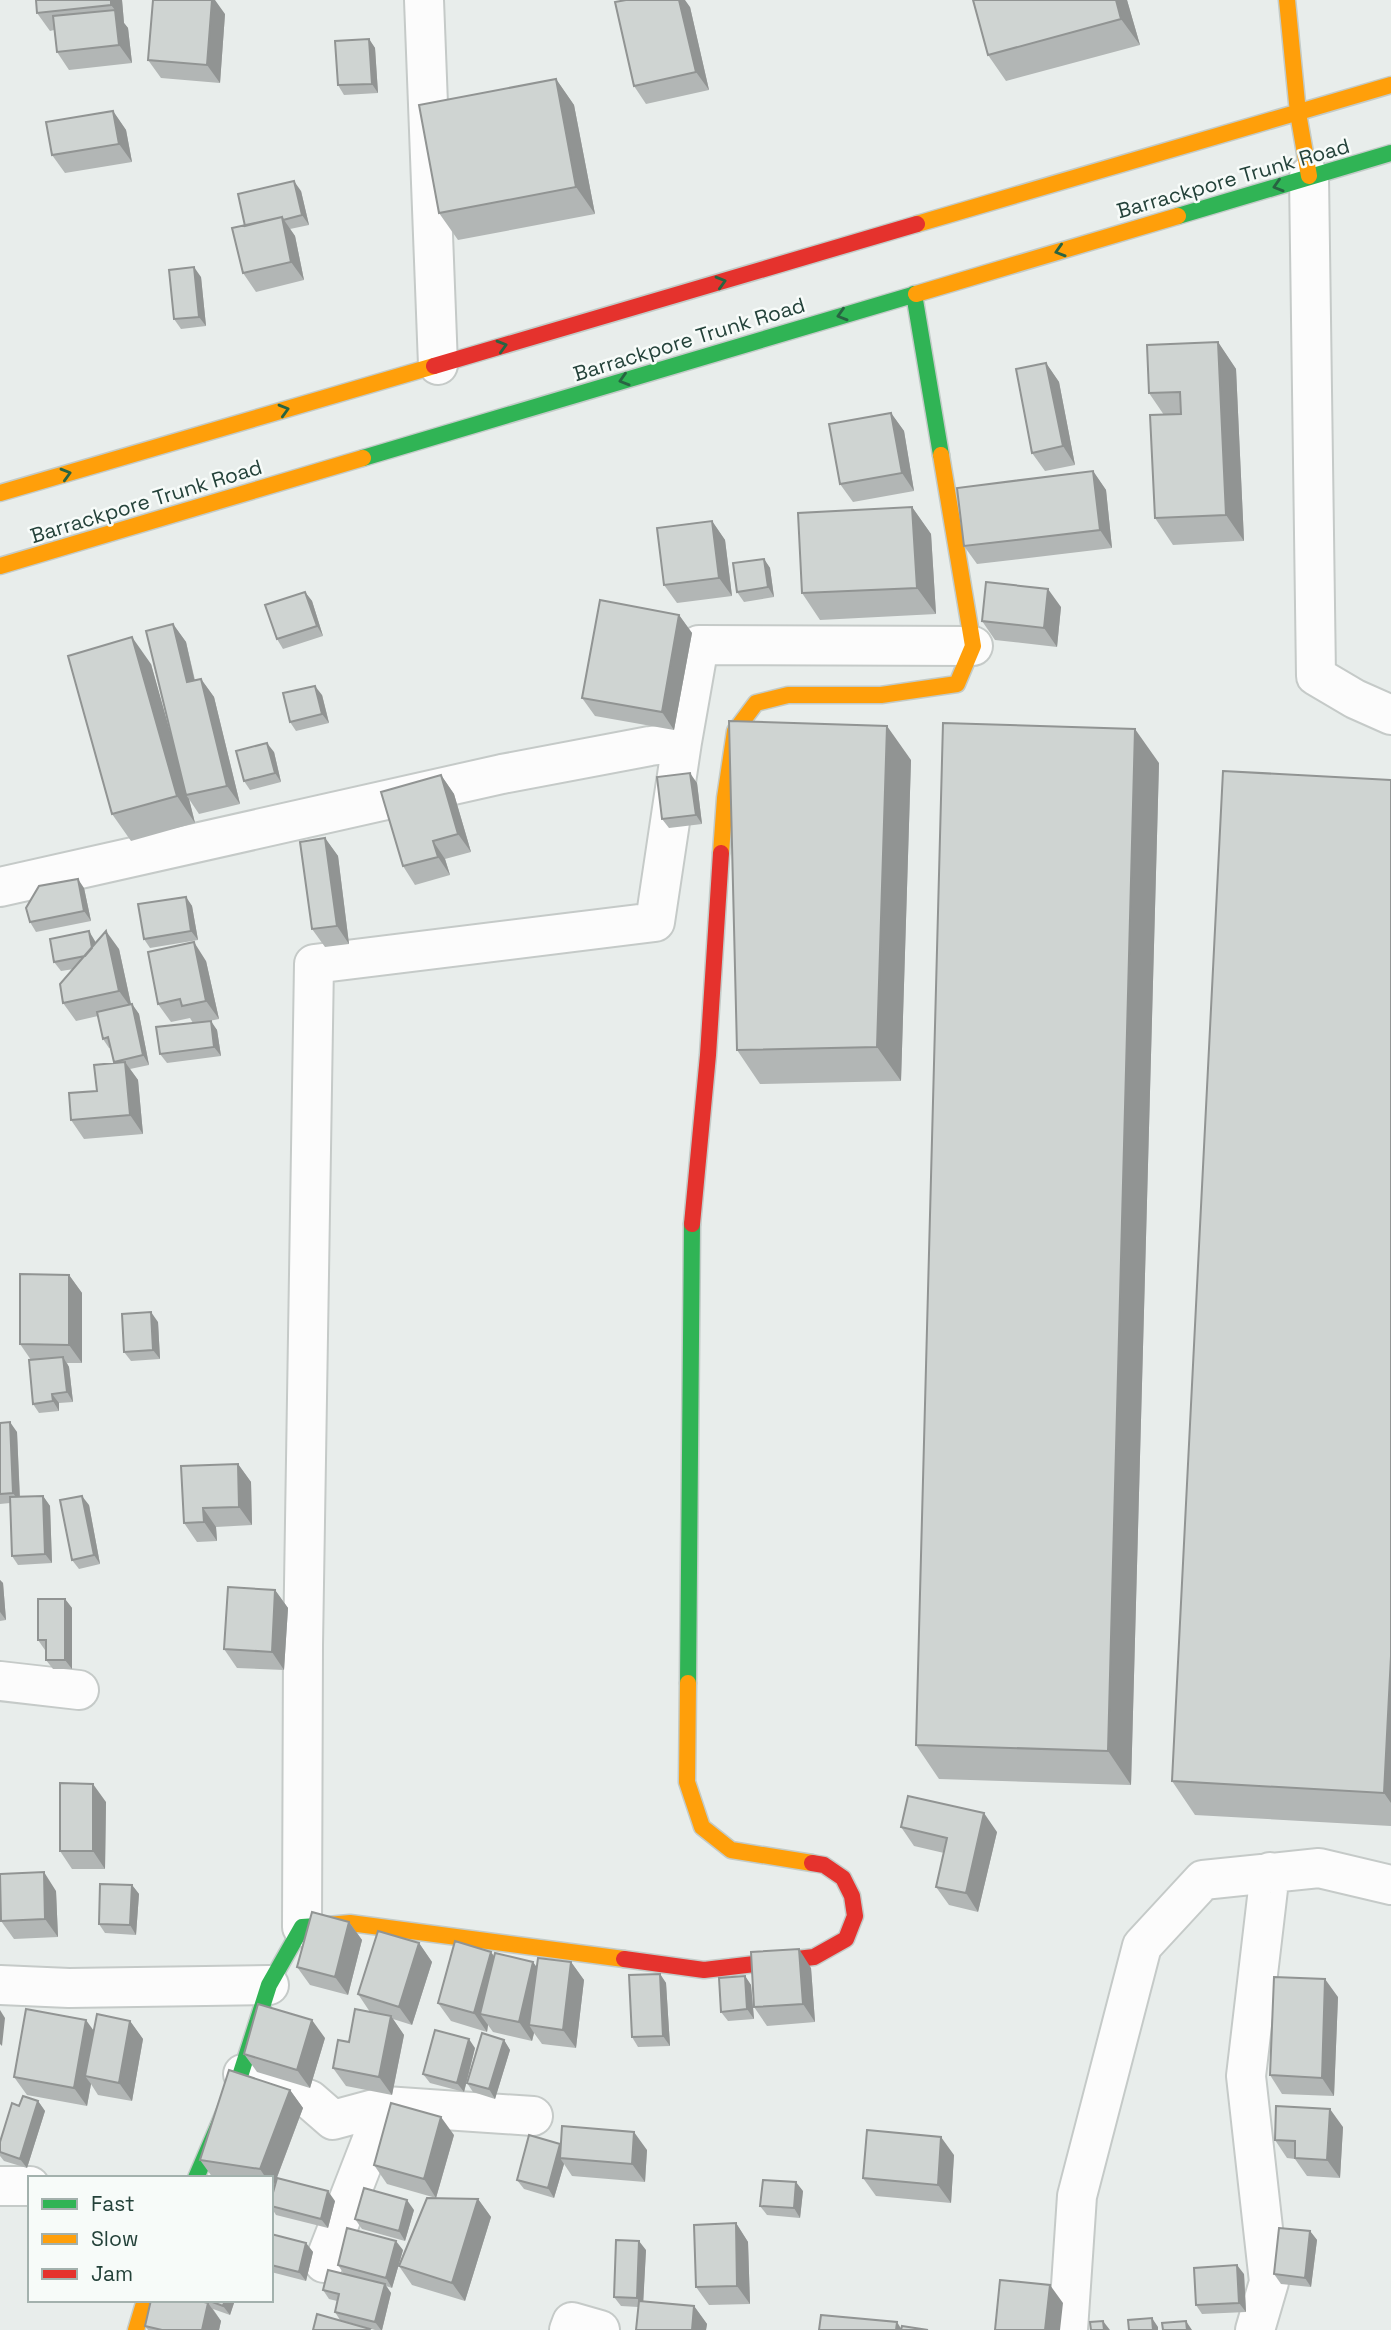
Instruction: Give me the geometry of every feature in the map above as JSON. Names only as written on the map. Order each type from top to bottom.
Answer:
[{"type":"street","points":[[425,0],[438,365]]},
{"type":"street","points":[[1287,0],[1298,113],[1309,176],[1316,676],[1355,699],[1391,715]]},
{"type":"street","name":"Barrackpore Trunk Road","points":[[0,493],[1391,85]]},
{"type":"street","name":"Barrackpore Trunk Road","points":[[0,566],[1391,153]]},
{"type":"street","points":[[302,1927],[350,1923],[704,1970],[814,1958],[846,1939],[855,1916],[852,1896],[842,1878],[824,1865],[731,1850],[702,1827],[687,1783],[691,1235],[708,1055],[725,798],[735,731],[756,703],[788,695],[881,695],[957,684],[973,646],[914,294]]},
{"type":"street","points":[[197,2176],[241,2073],[269,1985],[302,1927],[303,1646],[314,964],[655,922],[699,645],[973,646]]},
{"type":"street","points":[[0,887],[502,774],[682,742]]},
{"type":"street","points":[[0,1681],[79,1690]]},
{"type":"street","points":[[1068,2330],[1077,2196],[1142,1946],[1203,1880],[1319,1868],[1391,1885]]},
{"type":"street","points":[[1255,2330],[1269,2282],[1247,2076],[1270,1872]]},
{"type":"street","points":[[0,1985],[269,1985]]},
{"type":"street","points":[[241,2073],[310,2100],[334,2120],[385,2106],[533,2116]]},
{"type":"street","points":[[324,2263],[385,2106]]},
{"type":"street","points":[[0,2186],[28,2186]]},
{"type":"street","points":[[136,2330],[144,2302]]},
{"type":"street","points":[[569,2330],[572,2322],[600,2330]]},
{"type":"building","points":[[36,0],[111,0],[111,5],[37,13]]},
{"type":"building","points":[[153,0],[212,0],[207,65],[148,60]]},
{"type":"building","points":[[679,0],[696,72],[634,86],[615,2]]},
{"type":"building","points":[[973,0],[1116,0],[1121,19],[988,55]]},
{"type":"building","points":[[115,10],[119,45],[57,52],[53,16]]},
{"type":"building","points":[[369,39],[372,84],[338,85],[335,41]]},
{"type":"building","points":[[556,79],[576,187],[439,213],[419,105]]},
{"type":"building","points":[[113,111],[119,144],[52,155],[46,122]]},
{"type":"building","points":[[294,181],[302,215],[245,226],[238,194]]},
{"type":"building","points":[[282,217],[291,262],[243,273],[232,228]]},
{"type":"building","points":[[194,267],[199,317],[174,319],[169,270]]},
{"type":"building","points":[[1218,342],[1226,515],[1155,518],[1150,415],[1181,414],[1180,392],[1149,393],[1147,345]]},
{"type":"building","points":[[1046,363],[1063,446],[1032,453],[1016,369]]},
{"type":"building","points":[[891,413],[902,473],[840,484],[829,424]]},
{"type":"building","points":[[1093,471],[1100,530],[964,546],[957,488]]},
{"type":"building","points":[[912,507],[917,588],[802,593],[798,513]]},
{"type":"building","points":[[712,521],[719,578],[664,585],[657,528]]},
{"type":"building","points":[[764,559],[768,587],[737,592],[733,563]]},
{"type":"building","points":[[986,582],[1048,589],[1044,628],[982,621]]},
{"type":"building","points":[[305,592],[317,626],[277,639],[265,605]]},
{"type":"building","points":[[600,600],[679,615],[662,712],[582,698]]},
{"type":"building","points":[[173,624],[187,682],[201,679],[227,786],[186,795],[146,631]]},
{"type":"building","points":[[132,637],[177,796],[112,814],[68,656]]},
{"type":"building","points":[[315,686],[322,714],[290,722],[283,693]]},
{"type":"building","points":[[729,721],[887,726],[877,1047],[737,1050]]},
{"type":"building","points":[[943,723],[1135,729],[1108,1751],[916,1745]]},
{"type":"building","points":[[267,743],[275,773],[244,781],[236,751]]},
{"type":"building","points":[[1223,771],[1391,780],[1391,1656],[1384,1793],[1172,1781]]},
{"type":"building","points":[[690,773],[696,815],[662,819],[657,777]]},
{"type":"building","points":[[441,775],[458,834],[433,841],[438,857],[403,866],[381,792]]},
{"type":"building","points":[[325,838],[337,926],[312,929],[300,842]]},
{"type":"building","points":[[78,879],[84,911],[30,922],[26,908],[39,886]]},
{"type":"building","points":[[186,897],[191,931],[144,939],[138,904]]},
{"type":"building","points":[[89,931],[92,948],[85,956],[54,962],[50,939]]},
{"type":"building","points":[[106,931],[119,991],[63,1003],[60,984]]},
{"type":"building","points":[[194,942],[206,1001],[182,1006],[180,999],[158,1004],[148,952]]},
{"type":"building","points":[[132,1004],[143,1055],[114,1062],[108,1037],[103,1039],[97,1012]]},
{"type":"building","points":[[211,1021],[214,1047],[160,1054],[156,1027]]},
{"type":"building","points":[[125,1062],[130,1115],[71,1120],[69,1093],[97,1091],[94,1065]]},
{"type":"building","points":[[20,1274],[69,1275],[69,1345],[20,1344]]},
{"type":"building","points":[[151,1312],[153,1350],[124,1352],[122,1314]]},
{"type":"building","points":[[63,1357],[67,1392],[52,1394],[53,1401],[33,1404],[29,1360]]},
{"type":"building","points":[[10,1422],[13,1493],[0,1494],[0,1423]]},
{"type":"building","points":[[238,1464],[239,1507],[203,1508],[204,1522],[184,1523],[181,1466]]},
{"type":"building","points":[[43,1496],[45,1554],[12,1556],[10,1497]]},
{"type":"building","points":[[82,1496],[94,1555],[72,1560],[60,1500]]},
{"type":"building","points":[[228,1587],[275,1590],[272,1652],[224,1649]]},
{"type":"building","points":[[38,1599],[65,1599],[65,1660],[46,1660],[46,1640],[38,1640]]},
{"type":"building","points":[[60,1783],[93,1784],[93,1851],[60,1851]]},
{"type":"building","points":[[908,1796],[984,1813],[966,1893],[936,1887],[947,1838],[901,1827]]},
{"type":"building","points":[[44,1872],[45,1919],[1,1921],[0,1874]]},
{"type":"building","points":[[100,1884],[132,1885],[130,1925],[99,1924]]},
{"type":"building","points":[[312,1912],[349,1922],[335,1977],[297,1967]]},
{"type":"building","points":[[378,1931],[419,1943],[399,2007],[358,1994]]},
{"type":"building","points":[[455,1941],[491,1952],[474,2013],[438,2003]]},
{"type":"building","points":[[799,1949],[803,2004],[754,2007],[751,1952]]},
{"type":"building","points":[[495,1953],[533,1962],[519,2022],[480,2014]]},
{"type":"building","points":[[538,1958],[571,1962],[563,2030],[529,2025]]},
{"type":"building","points":[[660,1974],[663,2036],[632,2037],[629,1975]]},
{"type":"building","points":[[745,1976],[747,2009],[721,2012],[719,1978]]},
{"type":"building","points":[[1274,1977],[1325,1979],[1322,2078],[1270,2075]]},
{"type":"building","points":[[258,2004],[312,2020],[297,2070],[244,2054]]},
{"type":"building","points":[[26,2009],[86,2020],[74,2088],[14,2077]]},
{"type":"building","points":[[355,2009],[391,2016],[379,2077],[333,2068],[338,2040],[349,2042]]},
{"type":"building","points":[[97,2014],[130,2021],[119,2083],[85,2076]]},
{"type":"building","points":[[435,2030],[469,2039],[457,2083],[423,2074]]},
{"type":"building","points":[[482,2033],[504,2040],[489,2089],[467,2083]]},
{"type":"building","points":[[229,2070],[290,2090],[260,2169],[200,2160]]},
{"type":"building","points":[[23,2096],[38,2101],[20,2159],[0,2152],[0,2142],[12,2103],[19,2106]]},
{"type":"building","points":[[391,2103],[441,2117],[424,2179],[374,2165]]},
{"type":"building","points":[[1276,2106],[1330,2109],[1327,2160],[1295,2158],[1295,2141],[1275,2140]]},
{"type":"building","points":[[562,2126],[634,2132],[632,2164],[560,2158]]},
{"type":"building","points":[[867,2130],[941,2137],[938,2185],[863,2178]]},
{"type":"building","points":[[529,2135],[560,2144],[548,2188],[517,2180]]},
{"type":"building","points":[[277,2178],[328,2191],[321,2219],[273,2207]]},
{"type":"building","points":[[763,2180],[796,2182],[794,2208],[760,2206]]},
{"type":"building","points":[[364,2188],[407,2200],[399,2231],[355,2219]]},
{"type":"building","points":[[427,2198],[478,2199],[452,2283],[399,2266]]},
{"type":"building","points":[[736,2223],[737,2286],[696,2287],[694,2225]]},
{"type":"building","points":[[347,2228],[396,2241],[386,2278],[338,2265]]},
{"type":"building","points":[[1279,2228],[1310,2231],[1305,2278],[1274,2274]]},
{"type":"building","points":[[273,2235],[306,2243],[299,2272],[273,2266]]},
{"type":"building","points":[[616,2240],[639,2241],[637,2298],[614,2297]]},
{"type":"building","points":[[1237,2265],[1239,2303],[1196,2305],[1194,2268]]},
{"type":"building","points":[[328,2270],[385,2284],[375,2322],[335,2312],[339,2294],[323,2290]]},
{"type":"building","points":[[1000,2280],[1050,2285],[1045,2330],[995,2330]]},
{"type":"building","points":[[639,2301],[694,2306],[692,2330],[636,2330]]},
{"type":"building","points":[[151,2302],[208,2303],[202,2330],[162,2330],[145,2326]]},
{"type":"building","points":[[317,2314],[370,2329],[313,2330]]},
{"type":"building","points":[[821,2315],[897,2322],[896,2330],[819,2330]]},
{"type":"building","points":[[1152,2318],[1153,2330],[1129,2330],[1128,2320]]},
{"type":"building","points":[[1103,2321],[1104,2330],[1091,2330],[1090,2322]]},
{"type":"building","points":[[1186,2321],[1187,2330],[1163,2330],[1162,2323]]},
{"type":"building","points":[[902,2326],[928,2330],[901,2330]]},
{"type":"traffic: fast","points":[[1178,216],[1391,153]]},
{"type":"traffic: fast","points":[[914,294],[941,455]]},
{"type":"traffic: fast","points":[[363,458],[916,294]]},
{"type":"traffic: fast","points":[[688,1683],[692,1224]]},
{"type":"traffic: fast","points":[[197,2176],[241,2073],[269,1985],[302,1927],[316,1926]]},
{"type":"traffic: slow","points":[[1287,0],[1298,113],[1309,176]]},
{"type":"traffic: slow","points":[[917,224],[1391,85]]},
{"type":"traffic: slow","points":[[916,294],[1178,216]]},
{"type":"traffic: slow","points":[[0,493],[434,366]]},
{"type":"traffic: slow","points":[[721,853],[725,798],[735,731],[756,703],[788,695],[881,695],[957,684],[973,646],[941,455]]},
{"type":"traffic: slow","points":[[0,566],[363,458]]},
{"type":"traffic: slow","points":[[688,1683],[687,1782],[702,1827],[731,1850],[812,1863]]},
{"type":"traffic: slow","points":[[316,1926],[350,1923],[624,1959]]},
{"type":"traffic: slow","points":[[136,2330],[144,2302]]},
{"type":"traffic: jam","points":[[434,366],[917,224]]},
{"type":"traffic: jam","points":[[692,1224],[708,1055],[721,853]]},
{"type":"traffic: jam","points":[[624,1959],[704,1970],[814,1957],[846,1939],[855,1916],[852,1896],[843,1878],[824,1865],[812,1863]]}]
